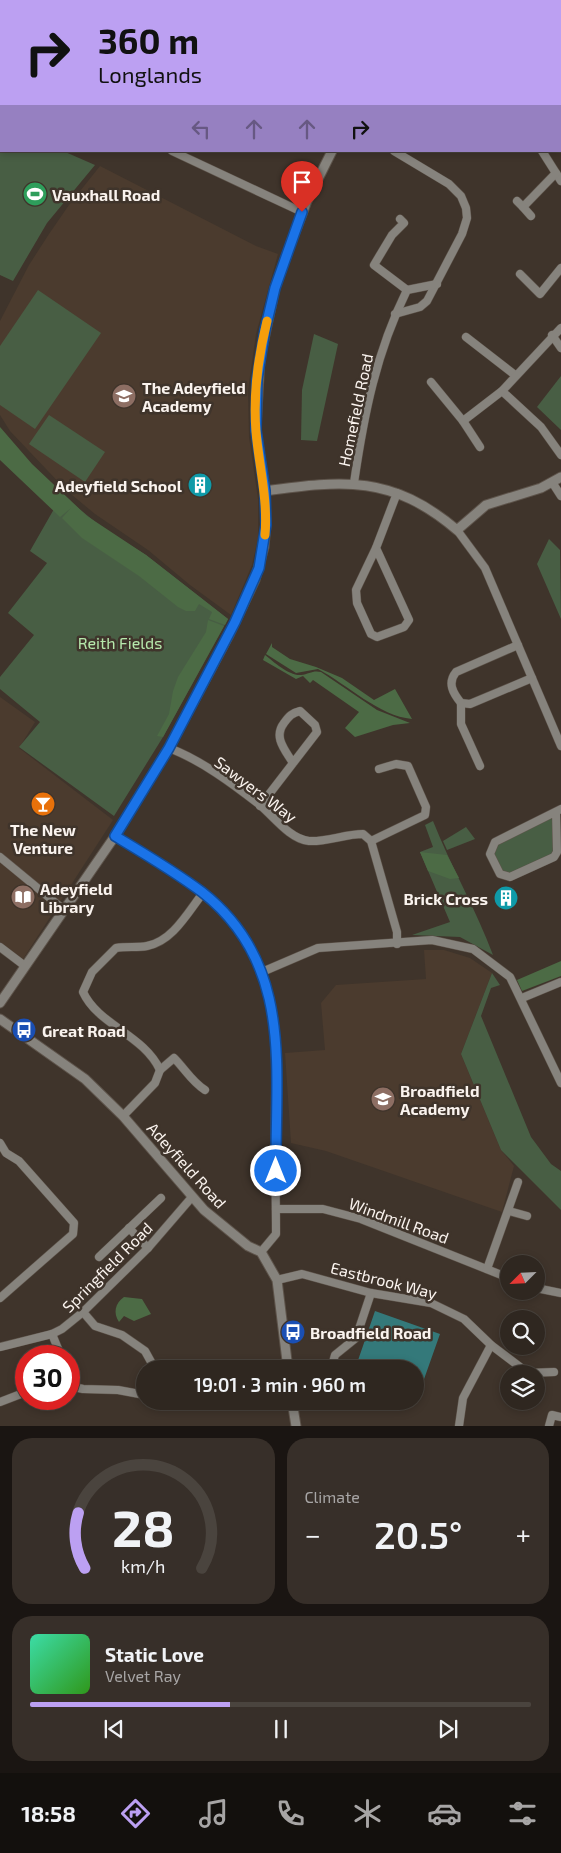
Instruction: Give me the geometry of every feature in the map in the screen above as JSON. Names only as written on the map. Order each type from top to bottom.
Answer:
[{"type":"street","points":[[174,152],[302,212]]},
{"type":"street","points":[[0,1003],[115,836],[169,748],[255,580],[264,547],[265,491],[256,430],[258,365],[275,288],[302,212],[332,152]]},
{"type":"street","points":[[395,314],[420,307],[428,300],[462,234],[467,218],[466,208],[461,196],[449,184],[396,152]]},
{"type":"street","points":[[543,152],[561,181]]},
{"type":"street","points":[[531,216],[520,204],[556,174]]},
{"type":"street","points":[[400,219],[404,223],[392,235],[374,264],[407,290],[437,284]]},
{"type":"street","points":[[520,274],[540,294],[561,268]]},
{"type":"street","name":"Homefield Road","points":[[354,483],[372,380],[395,314],[407,290]]},
{"type":"street","points":[[463,421],[502,391],[552,335],[561,328]]},
{"type":"street","points":[[552,335],[561,348]]},
{"type":"street","points":[[466,336],[515,375]]},
{"type":"street","points":[[431,382],[463,421],[480,447]]},
{"type":"street","points":[[502,391],[541,427],[561,456]]},
{"type":"street","points":[[457,530],[486,505],[552,482],[561,477]]},
{"type":"street","points":[[552,482],[561,496]]},
{"type":"street","points":[[265,491],[307,485],[354,483],[398,493],[426,506],[457,530],[485,568],[561,746]]},
{"type":"street","points":[[376,548],[409,620],[404,627],[377,637],[371,634],[356,597],[356,590],[376,548],[398,493]]},
{"type":"street","points":[[480,766],[461,724],[461,703],[451,686],[451,677],[456,672],[518,645]]},
{"type":"street","points":[[461,703],[470,704],[532,678]]},
{"type":"street","points":[[260,806],[317,732],[315,725],[300,712],[290,715],[279,729],[278,737],[293,763]]},
{"type":"street","name":"Sawyers Way","points":[[169,748],[227,780],[296,837],[310,841],[363,834],[371,842]]},
{"type":"street","points":[[379,769],[396,764],[408,766],[426,807],[425,815],[371,842],[397,932],[396,944]]},
{"type":"street","points":[[559,810],[557,852],[554,858],[510,877],[500,874],[490,854],[495,842],[559,810]]},
{"type":"street","points":[[115,836],[203,893],[225,914],[245,939],[262,972],[271,1001],[276,1060],[276,1234],[261,1252]]},
{"type":"street","points":[[0,857],[63,909]]},
{"type":"street","points":[[160,1070],[155,1058],[131,1036],[89,1004],[83,992],[92,972],[116,948],[146,946],[158,943],[172,932],[203,893]]},
{"type":"street","points":[[262,972],[318,948],[432,940],[455,943],[473,949],[510,977],[522,998],[553,1070],[561,1083]]},
{"type":"street","points":[[0,947],[25,966]]},
{"type":"street","points":[[522,998],[561,982]]},
{"type":"street","name":"Adeyfield Road","points":[[0,1019],[85,1079],[123,1116],[204,1210],[248,1246],[261,1252],[277,1280],[287,1360]]},
{"type":"street","points":[[123,1116],[155,1084],[160,1070],[174,1058],[187,1071],[194,1083],[205,1090]]},
{"type":"street","points":[[0,1143],[3,1156],[20,1161],[74,1223],[72,1234],[0,1298]]},
{"type":"street","points":[[487,1270],[518,1182]]},
{"type":"street","name":"Springfield Road","points":[[0,1347],[52,1334],[83,1312],[148,1248],[192,1197]]},
{"type":"street","points":[[99,1257],[161,1198]]},
{"type":"street","name":"Windmill Road","points":[[276,1209],[323,1209],[361,1218],[500,1275]]},
{"type":"street","points":[[509,1211],[527,1216]]},
{"type":"street","points":[[129,1228],[148,1248]]},
{"type":"street","name":"Eastbrook Way","points":[[277,1280],[302,1274],[372,1293],[431,1303],[464,1319],[490,1345],[528,1373],[554,1372]]},
{"type":"street","points":[[545,1290],[561,1293]]},
{"type":"street","points":[[334,1360],[335,1355],[356,1338],[372,1293]]},
{"type":"street","points":[[83,1312],[95,1326],[122,1335],[145,1351],[150,1360]]},
{"type":"street","points":[[52,1334],[56,1345]]},
{"type":"street","points":[[458,1426],[463,1398],[490,1345]]},
{"type":"street","points":[[80,1389],[118,1390],[136,1393]]},
{"type":"street","points":[[0,1402],[15,1396]]},
{"type":"street","points":[[293,1410],[296,1426]]},
{"type":"street","points":[[549,1426],[552,1415],[561,1416]]},
{"type":"shaded area","name":"The Adeyfield Academy","points":[[100,166],[256,246],[278,254],[256,334],[248,390],[249,437],[258,499],[258,539],[252,565],[231,615],[190,585],[148,550],[95,514],[66,490],[10,431],[0,415],[0,321],[29,265],[49,234]]},
{"type":"shaded area","points":[[0,697],[35,722],[19,748],[113,820],[23,959],[0,942]]},
{"type":"shaded area","name":"Broadfield Academy","points":[[424,950],[444,950],[470,958],[492,973],[461,1054],[501,1150],[514,1166],[502,1212],[326,1151],[291,1143],[285,1053],[325,1050],[321,1003],[336,985],[426,979]]},
{"type":"green space","name":"Vauxhall Road","points":[[0,152],[65,152],[95,165],[47,223],[13,281],[0,275]]},
{"type":"green space","points":[[38,290],[101,333],[35,429],[0,405],[0,346]]},
{"type":"green space","points":[[314,334],[338,344],[317,441],[301,440],[302,390]]},
{"type":"green space","points":[[561,376],[561,430],[537,407]]},
{"type":"green space","points":[[49,415],[105,452],[85,482],[29,444]]},
{"type":"green space","points":[[0,427],[32,464],[87,516],[146,555],[228,619],[225,625],[209,619],[212,612],[199,604],[195,611],[186,611],[178,607],[139,576],[82,538],[62,518],[71,508],[60,517],[0,460]]},
{"type":"green space","name":"Reith Fields","points":[[62,495],[104,529],[146,555],[228,619],[163,737],[114,816],[19,747],[40,722],[0,689],[0,677],[34,635],[8,613],[47,563],[30,551]]},
{"type":"green space","points":[[549,539],[560,550],[561,619],[537,564]]},
{"type":"green space","points":[[208,620],[224,626],[163,737],[157,736],[169,714],[173,691],[178,677],[206,632]]},
{"type":"green space","points":[[272,643],[272,647],[290,659],[316,667],[342,678],[374,700],[395,689],[412,719],[400,717],[376,706],[318,669],[296,673],[266,654]]},
{"type":"green space","points":[[265,655],[282,668],[296,675],[321,672],[377,710],[410,723],[393,725],[355,737],[345,728],[359,712],[313,680],[310,683],[303,676],[296,679],[263,660]]},
{"type":"green space","points":[[548,817],[553,820],[553,851],[551,854],[510,874],[503,872],[494,854],[494,849]]},
{"type":"green space","points":[[433,821],[493,955],[460,937],[412,935],[450,922],[420,852],[433,847],[425,825]]},
{"type":"green space","points":[[466,827],[475,839],[447,850],[443,841]]},
{"type":"green space","points":[[420,852],[447,855],[459,878],[450,879],[428,871]]},
{"type":"green space","points":[[561,961],[561,976],[522,991],[517,980]]},
{"type":"green space","points":[[492,973],[500,985],[491,988],[481,1016],[531,1137],[551,1164],[561,1171],[561,1210],[501,1150],[461,1054]]},
{"type":"green space","points":[[124,1297],[142,1299],[151,1314],[134,1321],[124,1316],[119,1322],[116,1308]]},
{"type":"water","points":[[375,1311],[440,1334],[424,1379],[424,1360],[358,1360]]},
{"type":"slow traffic","points":[[265,535],[265,491],[256,430],[256,401],[260,358],[267,321]]},
{"type":"place","name":"Vauxhall Road","points":[[35,194]]},
{"type":"place","name":"The Adeyfield Academy","points":[[124,396]]},
{"type":"place","name":"Adeyfield School","points":[[200,485]]},
{"type":"place","name":"The New Venture","points":[[43,804]]},
{"type":"place","name":"Adeyfield Library","points":[[23,897]]},
{"type":"place","name":"Brick Cross","points":[[506,898]]},
{"type":"place","name":"Great Road","points":[[24,1030]]},
{"type":"place","name":"Broadfield Academy","points":[[383,1099]]},
{"type":"place","name":"Broadfield Road","points":[[293,1332]]},
{"type":"route","points":[[276,1171],[275,1041],[271,1001],[262,972],[245,939],[225,914],[203,893],[115,836],[169,748],[229,635],[250,592],[259,568],[264,547],[266,525],[265,491],[256,430],[257,380],[265,330],[275,288],[302,212]]}]
